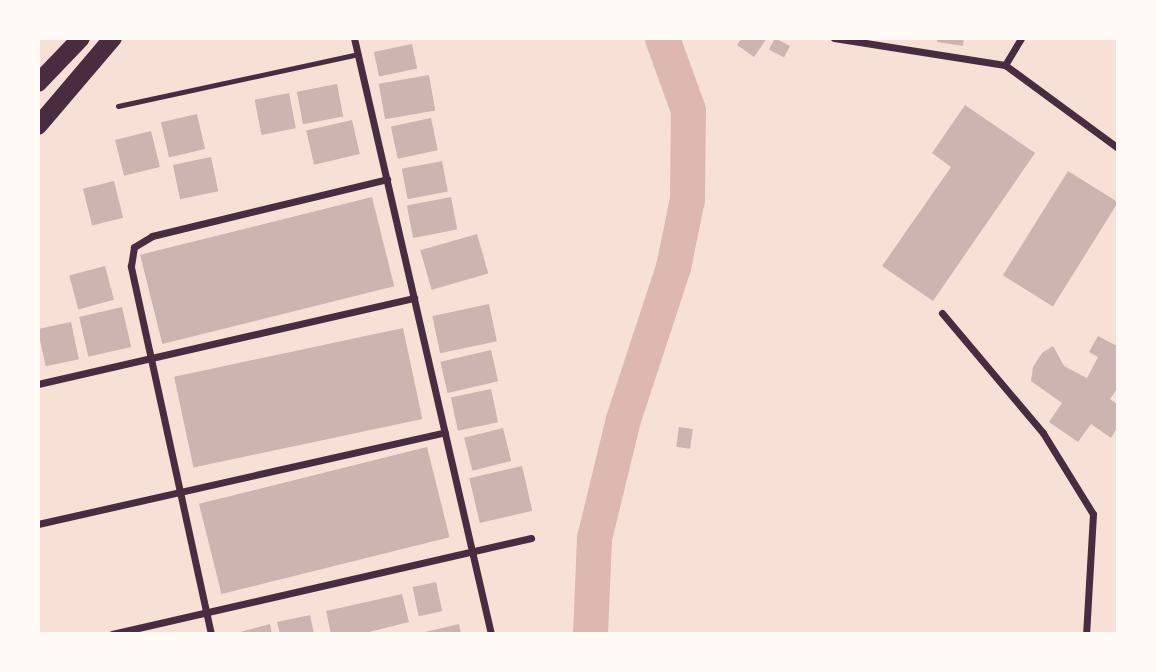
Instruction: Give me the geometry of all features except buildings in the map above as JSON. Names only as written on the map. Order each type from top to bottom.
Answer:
[{"type":"highway","points":[[38,83],[81,38]]},
{"type":"highway","points":[[38,126],[113,38]]},
{"type":"street","points":[[354,38],[491,634]]},
{"type":"street","points":[[834,38],[1005,65],[1118,148]]},
{"type":"street","points":[[1005,65],[1021,38]]},
{"type":"street","points":[[211,634],[131,266],[134,247],[152,236],[387,179]]},
{"type":"street","points":[[38,384],[414,298]]},
{"type":"street","points":[[942,313],[1043,433],[1093,514],[1086,634]]},
{"type":"street","points":[[38,524],[445,432]]},
{"type":"street","points":[[111,634],[531,538]]},
{"type":"lane","points":[[118,106],[358,54]]},
{"type":"waterway","points":[[590,634],[594,538],[623,419],[673,267],[687,199],[688,110],[662,38]]}]
